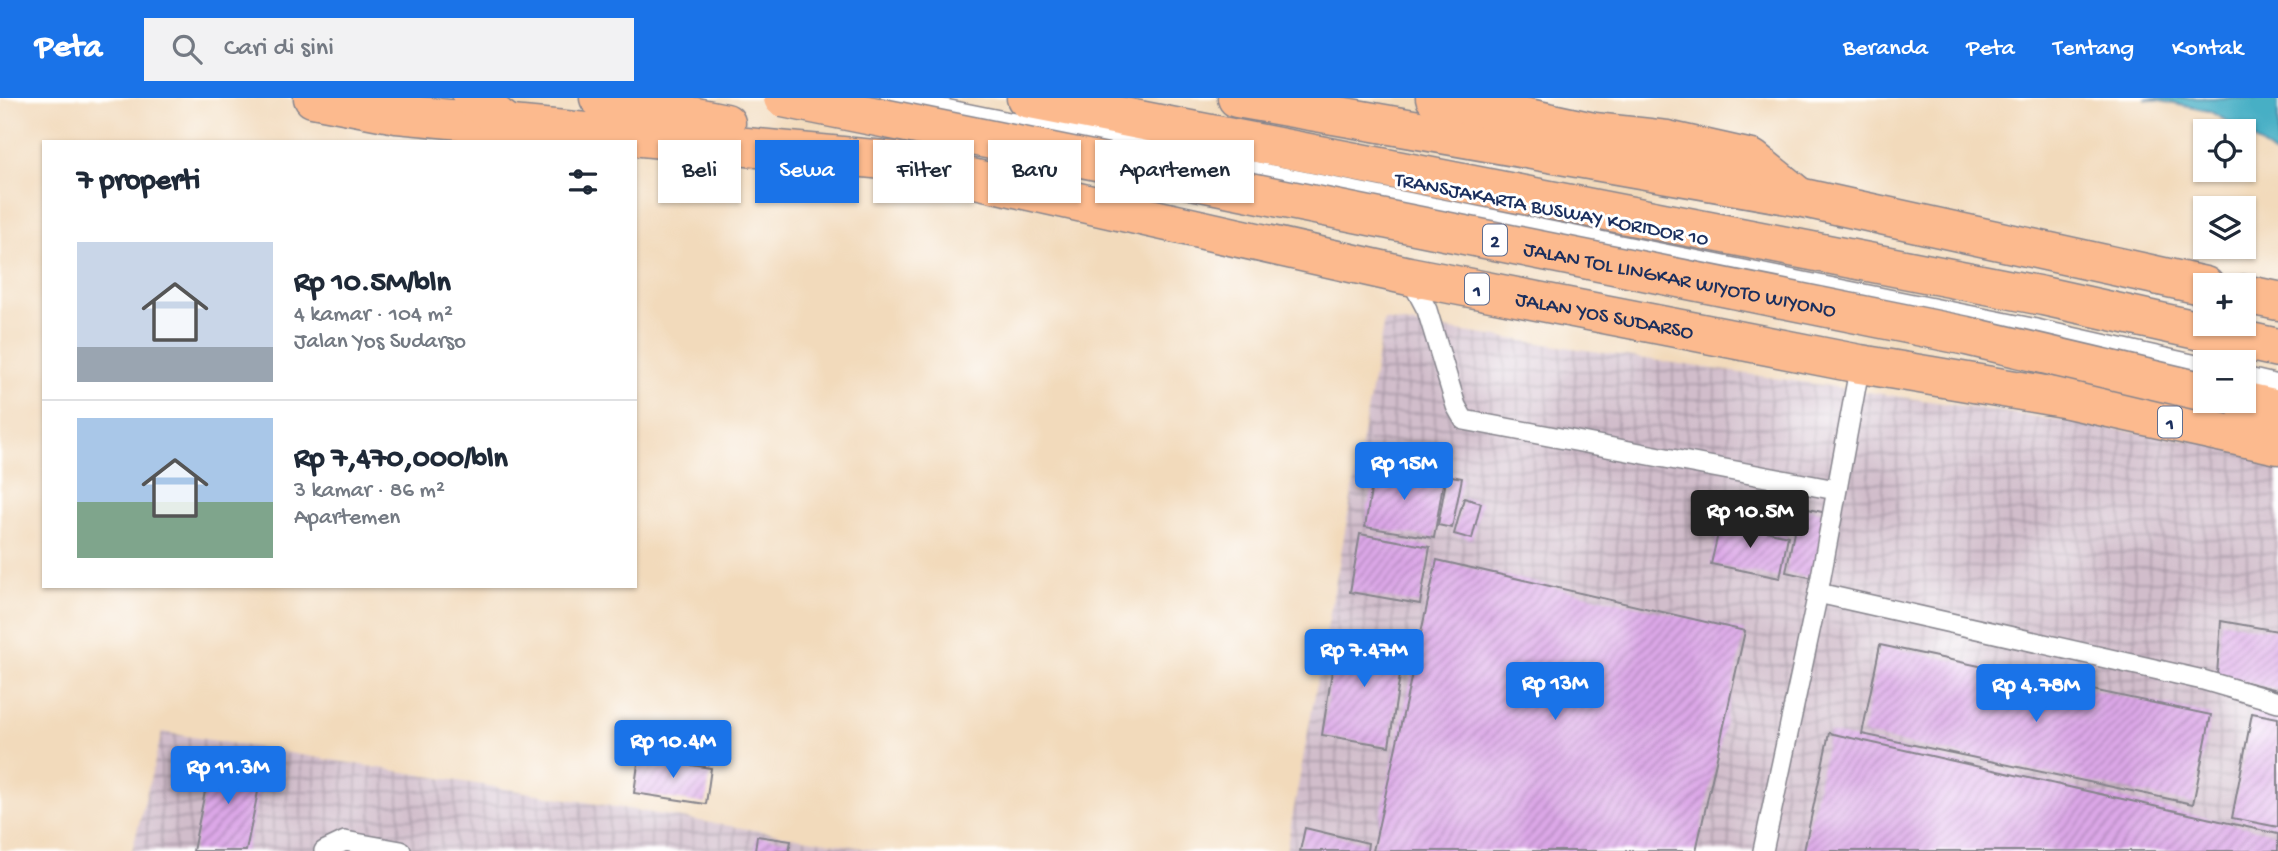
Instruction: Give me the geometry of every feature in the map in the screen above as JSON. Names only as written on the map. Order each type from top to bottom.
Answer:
[{"type":"highway","name":"JALAN YOS SUDARSO","points":[[313,98],[397,114],[873,159]]},
{"type":"highway","points":[[472,98],[509,125]]},
{"type":"highway","name":"JALAN YOS SUDARSO","points":[[599,98],[817,138],[873,155]]},
{"type":"highway","points":[[785,98],[795,119],[817,138]]},
{"type":"highway","name":"JALAN TOL LINGKAR WIYOTO WIYONO","points":[[785,98],[1967,336],[2193,389]]},
{"type":"highway","name":"2","points":[[1026,98],[2043,296],[2278,348]]},
{"type":"highway","points":[[1237,98],[1799,197],[2193,283]]},
{"type":"highway","points":[[1436,98],[1594,132],[1667,140],[1752,159],[1799,197]]},
{"type":"highway","name":"JALAN YOS SUDARSO","points":[[974,179],[1409,276],[1860,364],[2063,398],[2278,445]]},
{"type":"highway","points":[[2256,296],[2278,301]]},
{"type":"highway","points":[[2256,404],[2278,409]]},
{"type":"lane","name":"TRANSJAKARTA BUSWAY KORIDOR 10","points":[[890,98],[1999,321],[2193,364]]},
{"type":"lane","name":"TRANSJAKARTA BUSWAY KORIDOR 10","points":[[1085,98],[1946,264],[2193,316]]},
{"type":"lane","points":[[1409,276],[1427,310],[1456,406],[1464,420],[1836,490]]},
{"type":"lane","points":[[2256,330],[2278,334]]},
{"type":"lane","points":[[1763,851],[1818,593],[1860,364]]},
{"type":"lane","points":[[2256,380],[2278,385]]},
{"type":"lane","points":[[1818,593],[2190,677],[2278,702]]},
{"type":"lane","points":[[324,851],[345,841],[401,851]]},
{"type":"shaded area","points":[[1384,320],[2278,453],[2278,851],[1286,851]]},
{"type":"shaded area","points":[[162,732],[881,851],[132,851]]},
{"type":"water","points":[[2145,98],[2278,98],[2278,158],[2256,141],[2256,119],[2223,119],[2209,111]]},
{"type":"building","points":[[1375,466],[1444,478],[1434,538],[1365,527]]},
{"type":"building","points":[[1447,475],[1462,478],[1452,528],[1438,525]]},
{"type":"building","points":[[1464,498],[1481,503],[1472,539],[1454,534]]},
{"type":"building","points":[[1799,507],[1827,513],[1813,578],[1786,572]]},
{"type":"building","points":[[1721,521],[1788,536],[1780,578],[1711,564]]},
{"type":"building","points":[[1360,534],[1430,547],[1420,604],[1350,592]]},
{"type":"building","points":[[1437,560],[1745,631],[1696,851],[1373,851]]},
{"type":"building","points":[[2221,621],[2278,631],[2278,690],[2217,675]]},
{"type":"building","points":[[1338,633],[1405,643],[1389,746],[1322,735]]},
{"type":"building","points":[[1880,645],[2211,715],[2193,804],[1862,734]]},
{"type":"building","points":[[2252,713],[2278,718],[2278,827],[2232,818]]},
{"type":"building","points":[[1829,733],[2278,834],[2278,851],[1804,851]]},
{"type":"building","points":[[212,757],[263,767],[246,851],[193,851]]},
{"type":"building","points":[[639,757],[711,768],[706,804],[634,793]]},
{"type":"building","points":[[1305,828],[1368,843],[1367,851],[1300,851]]},
{"type":"building","points":[[757,836],[791,841],[789,851],[755,851]]}]
